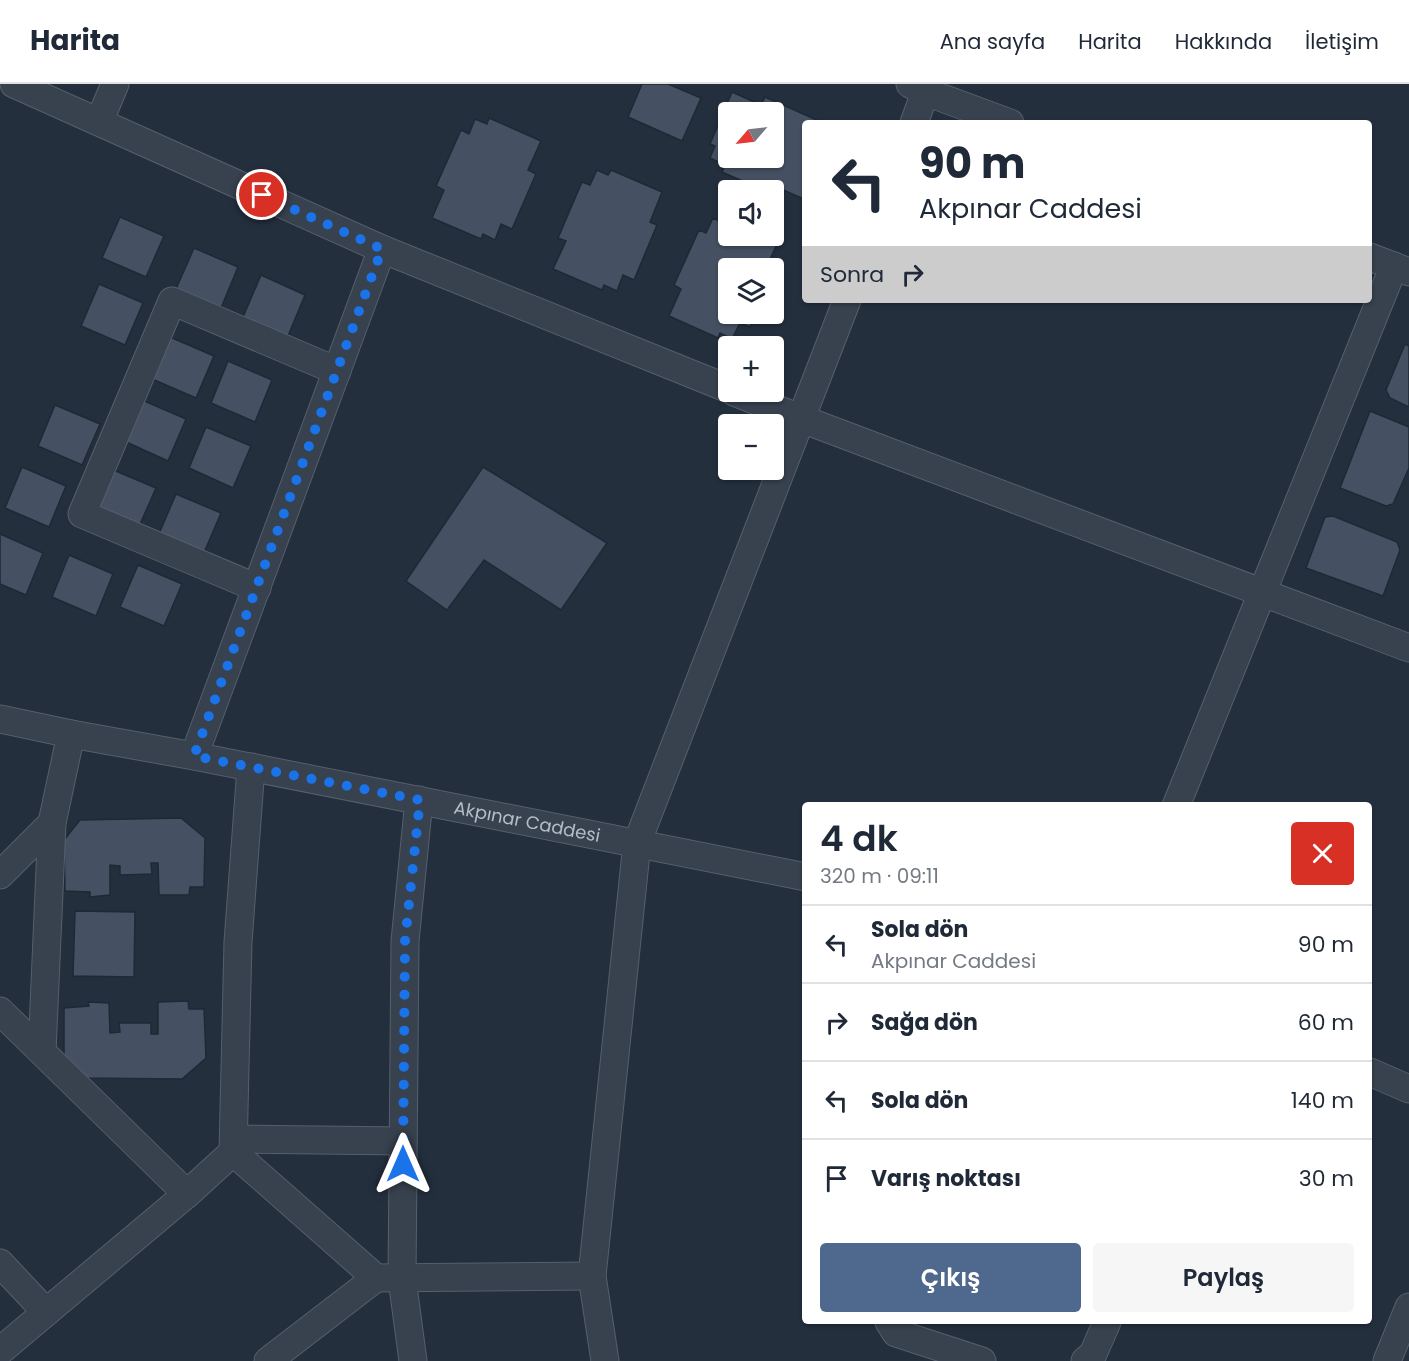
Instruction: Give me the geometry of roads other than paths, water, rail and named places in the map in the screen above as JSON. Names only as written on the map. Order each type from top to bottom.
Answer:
[{"type":"street","points":[[14,84],[382,249],[718,385]]},
{"type":"street","points":[[99,122],[115,84]]},
{"type":"street","points":[[915,120],[921,86],[1003,120]]},
{"type":"street","points":[[194,756],[382,249]]},
{"type":"street","points":[[1178,802],[1391,265]]},
{"type":"street","points":[[257,588],[82,514],[172,301],[337,371]]},
{"type":"street","points":[[605,1361],[592,1276],[637,843],[846,303]]},
{"type":"street","points":[[759,402],[1409,648]]},
{"type":"street","name":"Akpınar Caddesi","points":[[0,719],[802,875]]},
{"type":"street","points":[[42,1052],[52,823],[71,734]]},
{"type":"street","points":[[0,1351],[187,1194],[234,1145],[238,942],[251,767]]},
{"type":"street","points":[[413,1361],[389,1278],[403,1141],[405,941],[420,800]]},
{"type":"street","points":[[0,875],[52,823]]},
{"type":"street","points":[[0,1011],[187,1194]]},
{"type":"street","points":[[1372,1073],[1409,1089]]},
{"type":"street","points":[[234,1145],[403,1141]]},
{"type":"street","points":[[234,1145],[389,1278]]},
{"type":"street","points":[[0,1263],[46,1312]]},
{"type":"street","points":[[268,1361],[389,1278],[592,1276]]},
{"type":"street","points":[[1387,1361],[1409,1307]]},
{"type":"street","points":[[890,1324],[896,1333],[982,1361]]},
{"type":"street","points":[[1085,1361],[1093,1354],[1106,1324]]}]
